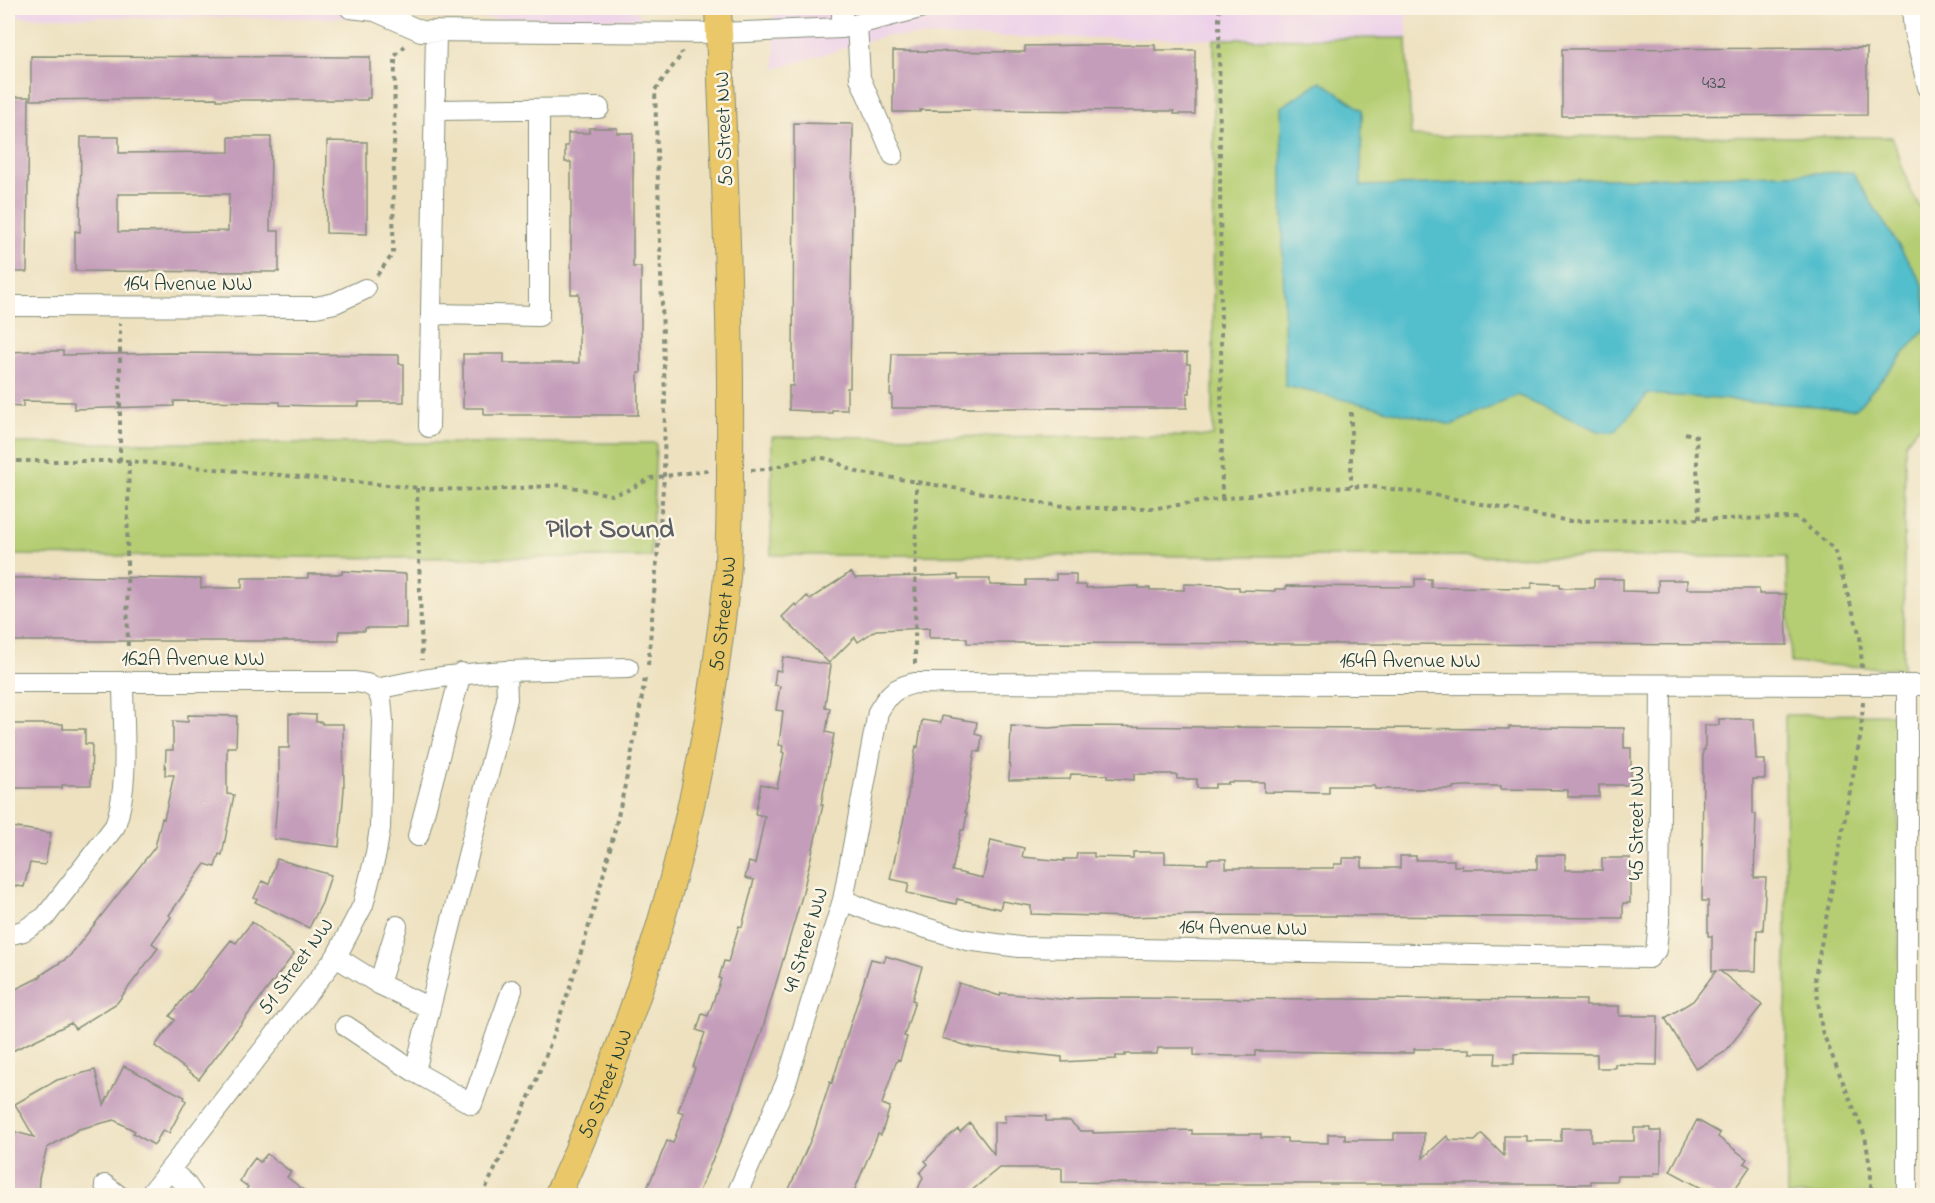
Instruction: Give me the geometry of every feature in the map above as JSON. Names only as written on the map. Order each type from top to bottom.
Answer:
[{"type":"main road","name":"50 Street NW","points":[[557,1196],[618,1053],[652,955],[686,832],[710,712],[728,565],[731,469],[729,315],[718,8]]},
{"type":"street","points":[[350,8],[375,11],[429,31],[719,33],[849,26],[920,8]]},
{"type":"street","points":[[842,8],[849,26],[860,78],[893,155]]},
{"type":"street","points":[[1912,8],[1914,31],[1928,87]]},
{"type":"street","points":[[429,31],[435,110],[429,428]]},
{"type":"street","points":[[435,110],[599,108]]},
{"type":"street","points":[[431,314],[539,316],[539,109]]},
{"type":"street","name":"164 Avenue NW","points":[[8,306],[316,307],[351,297],[365,289]]},
{"type":"street","points":[[376,689],[460,673],[628,668]]},
{"type":"street","points":[[415,1072],[507,699],[506,671]]},
{"type":"street","points":[[418,836],[460,673]]},
{"type":"street","name":"162A Avenue NW","points":[[8,682],[355,682],[367,684],[376,689]]},
{"type":"street","points":[[8,935],[23,931],[45,917],[115,826],[123,790],[125,682]]},
{"type":"street","name":"164A Avenue NW","points":[[893,691],[915,683],[1928,685]]},
{"type":"street","name":"45 Street NW","points":[[1649,958],[1656,950],[1659,921],[1661,685]]},
{"type":"street","points":[[1907,685],[1907,1196]]},
{"type":"street","name":"51 Street NW","points":[[149,1196],[336,957],[363,905],[376,853],[383,782],[383,721],[381,699],[376,689]]},
{"type":"street","name":"49 Street NW","points":[[736,1196],[786,1083],[843,900],[879,712],[893,691]]},
{"type":"street","name":"164 Avenue NW","points":[[843,900],[875,913],[967,940],[1019,947],[1649,958]]},
{"type":"street","points":[[379,984],[396,926]]},
{"type":"street","points":[[336,957],[379,984],[430,1008]]},
{"type":"street","points":[[346,1026],[415,1072],[472,1104],[512,990]]},
{"type":"street","points":[[170,1170],[185,1183],[194,1196]]},
{"type":"path","points":[[1219,8],[1222,499]]},
{"type":"path","points":[[365,289],[393,254],[394,57],[429,31]]},
{"type":"path","points":[[482,1196],[546,1057],[585,939],[614,835],[635,744],[650,647],[664,477],[664,397],[655,90],[682,54]]},
{"type":"path","points":[[120,307],[120,461]]},
{"type":"path","points":[[1351,412],[1351,486]]},
{"type":"path","points":[[1685,433],[1696,436],[1699,519]]},
{"type":"path","points":[[746,470],[769,469],[806,460],[827,458],[854,471],[1054,505],[1094,508],[1156,508],[1319,487],[1351,486],[1424,493],[1569,521],[1797,518],[1834,549],[1860,636],[1864,685],[1861,733],[1815,977],[1822,1031],[1865,1136],[1871,1173],[1871,1196]]},
{"type":"path","points":[[8,461],[129,461],[417,487],[492,490],[561,485],[612,495],[651,478],[714,468]]},
{"type":"path","points":[[125,682],[129,461]]},
{"type":"path","points":[[915,683],[916,482]]},
{"type":"path","points":[[417,487],[422,679]]},
{"type":"shaded area","points":[[8,8],[632,8],[644,19],[8,17]]},
{"type":"shaded area","points":[[774,8],[1407,8],[1407,38],[885,36],[775,69]]},
{"type":"green space","points":[[1407,38],[1411,136],[1892,137],[1910,189],[1927,220],[1927,417],[1905,443],[1903,669],[1791,663],[1786,557],[771,555],[772,437],[1213,436],[1214,39]]},
{"type":"green space","points":[[8,443],[656,443],[651,557],[8,555]]},
{"type":"green space","points":[[1897,714],[1902,1195],[1787,1195],[1785,715]]},
{"type":"water","points":[[1321,81],[1362,110],[1361,186],[1852,172],[1923,284],[1927,327],[1856,409],[1648,394],[1615,432],[1601,432],[1517,395],[1452,425],[1285,386],[1281,107]]},
{"type":"building","points":[[1155,45],[1155,50],[1195,50],[1195,114],[1174,114],[1174,111],[920,110],[920,112],[893,112],[893,51],[1025,52],[1025,46]]},
{"type":"building","points":[[1867,48],[1867,115],[1562,116],[1562,49]]},
{"type":"building","points":[[31,56],[370,57],[370,98],[367,100],[217,100],[217,98],[31,100]]},
{"type":"building","points":[[8,97],[29,97],[27,272],[8,272]]},
{"type":"building","points":[[794,123],[853,124],[850,388],[847,388],[847,410],[832,410],[832,413],[789,410],[789,386],[793,386]]},
{"type":"building","points":[[589,128],[617,128],[617,133],[633,133],[633,267],[641,267],[641,373],[638,373],[638,415],[484,415],[484,408],[463,408],[463,354],[504,354],[504,363],[579,363],[579,294],[571,294],[571,162],[565,162],[565,146],[568,146],[568,133],[589,133]]},
{"type":"building","points":[[81,137],[119,137],[119,153],[229,152],[229,137],[271,137],[270,231],[279,231],[279,272],[75,271],[75,231],[80,232]],"holes":[[[118,194],[229,194],[228,231],[118,232]]]},
{"type":"building","points":[[327,141],[367,142],[367,234],[326,233]]},
{"type":"building","points":[[63,351],[63,355],[167,353],[399,355],[399,364],[404,364],[404,402],[359,402],[359,406],[316,406],[280,405],[280,402],[174,401],[174,406],[74,409],[74,402],[23,401],[23,407],[8,406],[8,352]]},
{"type":"building","points":[[1187,353],[1187,364],[1190,364],[1190,393],[1187,393],[1187,408],[892,408],[892,395],[890,395],[892,354]]},
{"type":"building","points":[[342,571],[406,574],[406,628],[365,628],[365,631],[339,631],[339,641],[8,641],[8,578],[59,578],[59,576],[201,579],[201,588],[242,588],[242,578],[308,578],[308,574],[342,574]]},
{"type":"building","points":[[851,572],[855,578],[958,575],[958,579],[990,579],[990,585],[1026,586],[1026,580],[1056,580],[1056,574],[1076,574],[1076,585],[1086,585],[1086,588],[1139,586],[1139,588],[1150,588],[1150,590],[1184,590],[1184,584],[1221,585],[1239,587],[1239,590],[1275,591],[1275,589],[1286,589],[1286,586],[1415,587],[1415,579],[1431,579],[1431,587],[1531,588],[1531,583],[1560,584],[1560,588],[1594,588],[1594,579],[1623,579],[1623,591],[1658,592],[1658,580],[1687,580],[1687,589],[1759,589],[1759,594],[1786,594],[1787,645],[967,643],[967,638],[929,638],[929,628],[876,630],[858,642],[855,637],[829,663],[782,617],[807,596],[810,599]]},
{"type":"building","points":[[783,657],[831,665],[825,705],[830,708],[826,732],[834,734],[821,805],[823,805],[802,896],[761,1034],[724,1133],[697,1196],[644,1196],[667,1141],[673,1143],[684,1113],[678,1111],[695,1068],[693,1067],[705,1033],[697,1030],[702,1014],[708,1016],[721,979],[719,978],[724,961],[728,962],[739,926],[742,927],[754,880],[745,878],[749,862],[755,864],[765,816],[755,814],[761,784],[777,788],[784,753],[782,752],[783,746],[779,745],[783,711],[776,710],[780,686],[774,685],[776,670],[781,671]]},
{"type":"building","points":[[289,714],[316,715],[316,722],[322,722],[322,724],[343,724],[344,789],[339,847],[274,839],[279,748],[289,748]]},
{"type":"building","points":[[188,715],[237,716],[236,747],[227,747],[227,794],[234,795],[222,855],[219,854],[215,867],[205,864],[152,943],[158,948],[117,1003],[75,1029],[71,1023],[8,1053],[8,993],[42,976],[69,957],[155,847],[174,775],[165,775],[166,750],[173,750],[173,721],[188,722]]},
{"type":"building","points":[[942,716],[977,722],[975,734],[982,736],[980,752],[975,751],[964,830],[961,830],[952,871],[983,878],[991,840],[1024,848],[1022,857],[1064,861],[1064,859],[1076,859],[1077,853],[1094,853],[1094,857],[1133,858],[1133,852],[1165,852],[1165,863],[1208,864],[1208,859],[1226,859],[1226,868],[1334,868],[1334,864],[1343,864],[1343,858],[1362,858],[1362,868],[1400,868],[1400,856],[1416,856],[1416,860],[1454,860],[1454,866],[1462,866],[1462,869],[1537,869],[1537,855],[1565,855],[1565,870],[1602,870],[1602,858],[1630,858],[1630,903],[1623,903],[1623,918],[1194,915],[1128,917],[1031,914],[1031,906],[1002,901],[1000,909],[957,899],[956,904],[907,893],[909,883],[890,879],[904,818],[916,746],[918,747],[922,720],[941,723]]},
{"type":"building","points":[[1719,719],[1754,719],[1756,760],[1765,760],[1765,779],[1753,779],[1753,814],[1756,814],[1754,878],[1766,878],[1763,930],[1757,930],[1756,971],[1720,971],[1762,1005],[1725,1052],[1696,1069],[1665,1018],[1693,1001],[1716,971],[1712,971],[1712,936],[1708,936],[1708,901],[1702,901],[1703,750],[1705,750],[1705,725],[1719,725]]},
{"type":"building","points":[[8,724],[63,724],[63,729],[85,729],[85,744],[92,744],[91,785],[62,785],[62,788],[8,788]]},
{"type":"building","points":[[1011,726],[1049,728],[1075,726],[1624,728],[1624,748],[1631,748],[1631,779],[1630,785],[1599,785],[1599,797],[1568,797],[1568,790],[1501,789],[1501,786],[1464,786],[1453,787],[1453,789],[1375,789],[1375,786],[1329,786],[1329,793],[1264,792],[1264,782],[1228,782],[1228,784],[1215,784],[1215,788],[1197,788],[1197,779],[1177,779],[1177,775],[1172,774],[1134,774],[1134,780],[1107,778],[1107,775],[1071,774],[1070,779],[1009,780]]},
{"type":"building","points":[[11,827],[51,833],[45,865],[30,863],[24,887],[8,885]]},
{"type":"building","points":[[277,859],[331,875],[322,903],[309,928],[255,902],[257,899],[254,898],[262,881],[269,884]]},
{"type":"building","points":[[252,922],[294,954],[199,1079],[155,1046],[175,1020],[170,1016],[189,991],[231,940],[236,943]]},
{"type":"building","points":[[886,956],[922,967],[912,1000],[915,1001],[904,1036],[907,1037],[882,1104],[890,1107],[881,1135],[878,1134],[852,1196],[786,1196],[814,1132],[830,1082],[832,1083],[871,959],[884,962]]},
{"type":"building","points":[[959,983],[1000,996],[1001,993],[1068,1000],[1096,998],[1586,1000],[1586,1006],[1619,1006],[1619,1016],[1658,1016],[1657,1065],[1615,1064],[1615,1068],[1597,1068],[1597,1054],[1524,1053],[1514,1054],[1514,1064],[1495,1064],[1496,1053],[1470,1053],[1470,1049],[1414,1049],[1414,1053],[1255,1051],[1255,1056],[1226,1056],[1194,1055],[1194,1048],[1158,1048],[1157,1054],[1125,1054],[1125,1056],[1116,1056],[1116,1059],[1062,1062],[1062,1057],[971,1047],[942,1038]]},
{"type":"building","points":[[124,1066],[185,1097],[186,1101],[169,1133],[163,1130],[154,1145],[133,1133],[135,1131],[114,1120],[79,1129],[47,1148],[39,1178],[38,1196],[8,1196],[8,1130],[34,1137],[15,1104],[57,1080],[95,1070],[104,1105]]},
{"type":"building","points":[[1005,1115],[1046,1116],[1046,1121],[1070,1121],[1080,1131],[1093,1131],[1093,1133],[1192,1130],[1192,1134],[1261,1134],[1261,1138],[1287,1138],[1287,1142],[1328,1143],[1328,1134],[1345,1134],[1345,1140],[1394,1140],[1394,1133],[1424,1133],[1423,1158],[1447,1136],[1450,1140],[1475,1141],[1482,1134],[1504,1156],[1504,1136],[1526,1136],[1526,1141],[1561,1141],[1561,1128],[1591,1128],[1591,1141],[1634,1141],[1634,1128],[1651,1128],[1651,1131],[1661,1131],[1661,1173],[1654,1173],[1654,1176],[1617,1176],[1616,1181],[1591,1181],[1591,1184],[1217,1184],[1062,1182],[1062,1168],[999,1168],[965,1196],[915,1196],[923,1177],[920,1173],[928,1164],[925,1161],[948,1137],[958,1129],[960,1132],[970,1123],[994,1154],[994,1122],[1005,1122]]},
{"type":"building","points":[[1697,1120],[1720,1133],[1718,1137],[1747,1159],[1744,1163],[1750,1167],[1730,1196],[1716,1196],[1670,1171]]},
{"type":"building","points":[[267,1154],[291,1172],[287,1177],[311,1196],[242,1196],[248,1187],[240,1181],[246,1170],[255,1158],[260,1162]]},
{"type":"district","name":"Pilot Sound","points":[[610,528]]}]
